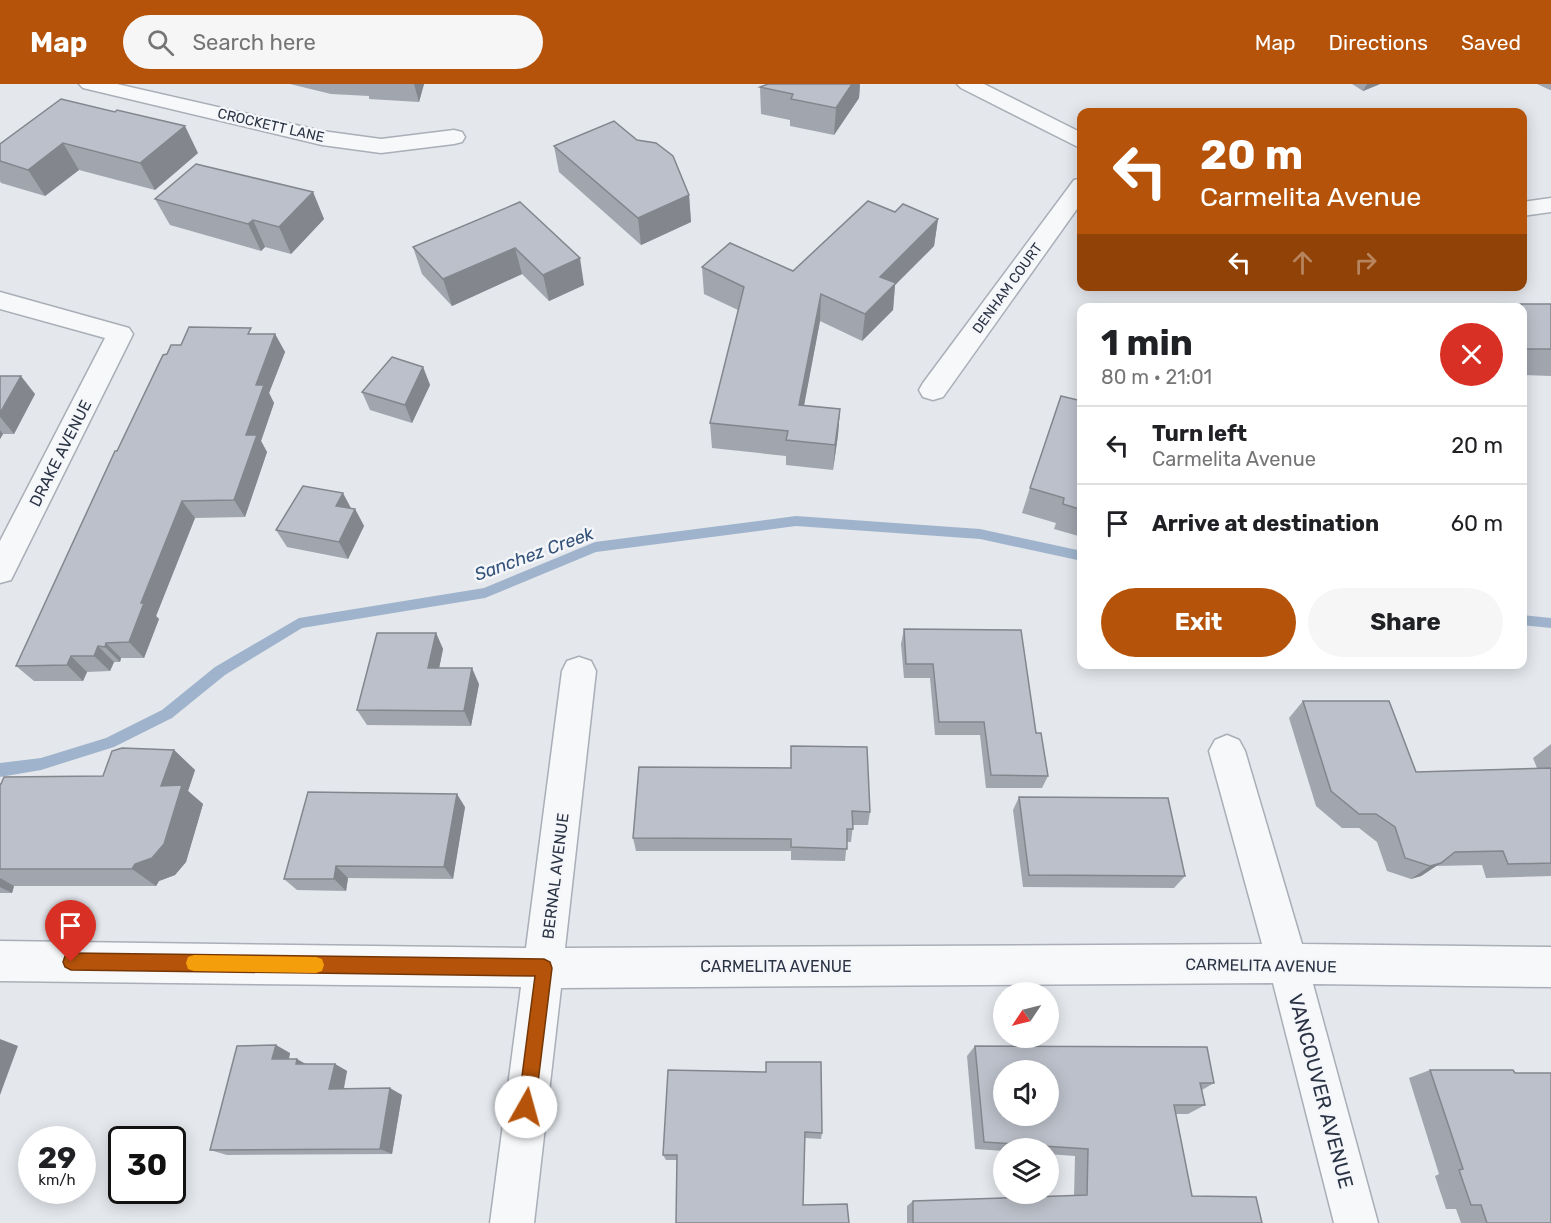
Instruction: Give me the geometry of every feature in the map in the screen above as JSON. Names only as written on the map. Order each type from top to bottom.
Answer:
[{"type":"street","name":"CROCKETT LANE","points":[[90,84],[322,138],[381,146],[454,137]]},
{"type":"street","points":[[968,84],[1077,139]]},
{"type":"street","name":"DENHAM COURT","points":[[933,390],[1077,192]]},
{"type":"street","points":[[1527,208],[1551,205]]},
{"type":"street","name":"DRAKE AVENUE","points":[[0,300],[120,334],[0,571]]},
{"type":"street","name":"BERNAL AVENUE","points":[[512,1223],[579,671]]},
{"type":"street","name":"VANCOUVER AVENUE","points":[[1227,751],[1288,965],[1356,1223]]},
{"type":"street","name":"CARMELITA AVENUE","points":[[0,961],[544,968],[1288,965],[1551,967]]},
{"type":"building","points":[[768,84],[852,84],[836,108],[791,99],[793,94],[760,87]]},
{"type":"building","points":[[61,99],[185,126],[140,163],[63,143],[28,170],[0,161],[0,144]]},
{"type":"building","points":[[614,121],[637,140],[656,143],[673,156],[689,195],[638,218],[554,146]]},
{"type":"building","points":[[196,164],[313,192],[279,227],[253,220],[248,224],[155,199]]},
{"type":"building","points":[[868,201],[895,212],[903,204],[938,219],[880,277],[896,283],[865,314],[821,294],[799,405],[840,409],[835,445],[786,440],[788,431],[710,423],[744,287],[702,267],[730,243],[793,271]]},
{"type":"building","points":[[520,202],[580,258],[543,275],[515,248],[443,279],[413,247]]},
{"type":"building","points":[[1527,304],[1551,304],[1551,349],[1527,349]]},
{"type":"building","points":[[189,327],[251,328],[248,334],[275,334],[256,385],[264,385],[246,435],[257,435],[234,500],[182,501],[141,603],[144,603],[129,642],[106,643],[105,647],[98,646],[94,656],[71,656],[67,665],[16,666],[115,451],[163,355],[167,354],[171,345],[181,345]]},
{"type":"building","points":[[392,357],[423,367],[405,405],[362,392]]},
{"type":"building","points":[[0,376],[21,376],[0,413]]},
{"type":"building","points":[[1061,396],[1077,400],[1077,508],[1063,504],[1064,498],[1030,488]]},
{"type":"building","points":[[303,486],[343,493],[336,506],[355,509],[339,542],[276,530]]},
{"type":"building","points":[[904,629],[1021,630],[1036,733],[1041,733],[1048,776],[991,775],[984,722],[939,722],[933,664],[906,664]]},
{"type":"building","points":[[377,633],[436,633],[428,668],[472,668],[464,711],[357,710]]},
{"type":"building","points":[[1303,701],[1389,701],[1416,772],[1551,768],[1551,863],[1508,864],[1503,851],[1455,852],[1441,863],[1430,866],[1405,858],[1395,827],[1376,814],[1359,814],[1331,791]]},
{"type":"building","points":[[791,746],[867,747],[870,812],[852,811],[853,829],[847,829],[847,849],[791,847],[791,839],[633,838],[639,767],[791,768]]},
{"type":"building","points":[[122,748],[174,750],[161,786],[182,785],[164,844],[152,858],[135,864],[132,869],[0,869],[0,784],[4,777],[103,776],[112,751]]},
{"type":"building","points":[[308,792],[457,794],[444,867],[336,866],[334,879],[284,879]]},
{"type":"building","points":[[1019,797],[1168,798],[1185,876],[1029,875]]},
{"type":"building","points":[[276,1045],[272,1059],[297,1059],[296,1064],[335,1064],[329,1089],[390,1088],[380,1149],[210,1150],[237,1046]]},
{"type":"building","points":[[975,1046],[993,1046],[993,1048],[1207,1047],[1214,1083],[1200,1083],[1205,1105],[1174,1105],[1192,1196],[1256,1197],[1262,1223],[913,1223],[913,1201],[993,1198],[993,1204],[1059,1204],[1059,1196],[1087,1195],[1088,1149],[1059,1147],[1059,1138],[993,1138],[993,1143],[984,1142]]},
{"type":"building","points":[[766,1062],[821,1062],[822,1133],[805,1132],[803,1205],[847,1204],[849,1223],[676,1223],[677,1155],[663,1155],[668,1070],[766,1072]]},
{"type":"building","points":[[1430,1070],[1513,1070],[1515,1073],[1551,1073],[1551,1223],[1487,1223],[1481,1205],[1471,1205],[1459,1170],[1463,1169]]},
{"type":"waterway","name":"Sanchez Creek","points":[[0,770],[41,764],[109,743],[167,714],[220,671],[299,623],[485,593],[595,547],[796,521],[980,534],[1077,555]]},
{"type":"waterway","name":"Sanchez Creek","points":[[1527,621],[1551,623]]},
{"type":"slow traffic","points":[[194,963],[316,965]]},
{"type":"route","points":[[71,962],[544,968],[526,1107]]}]
